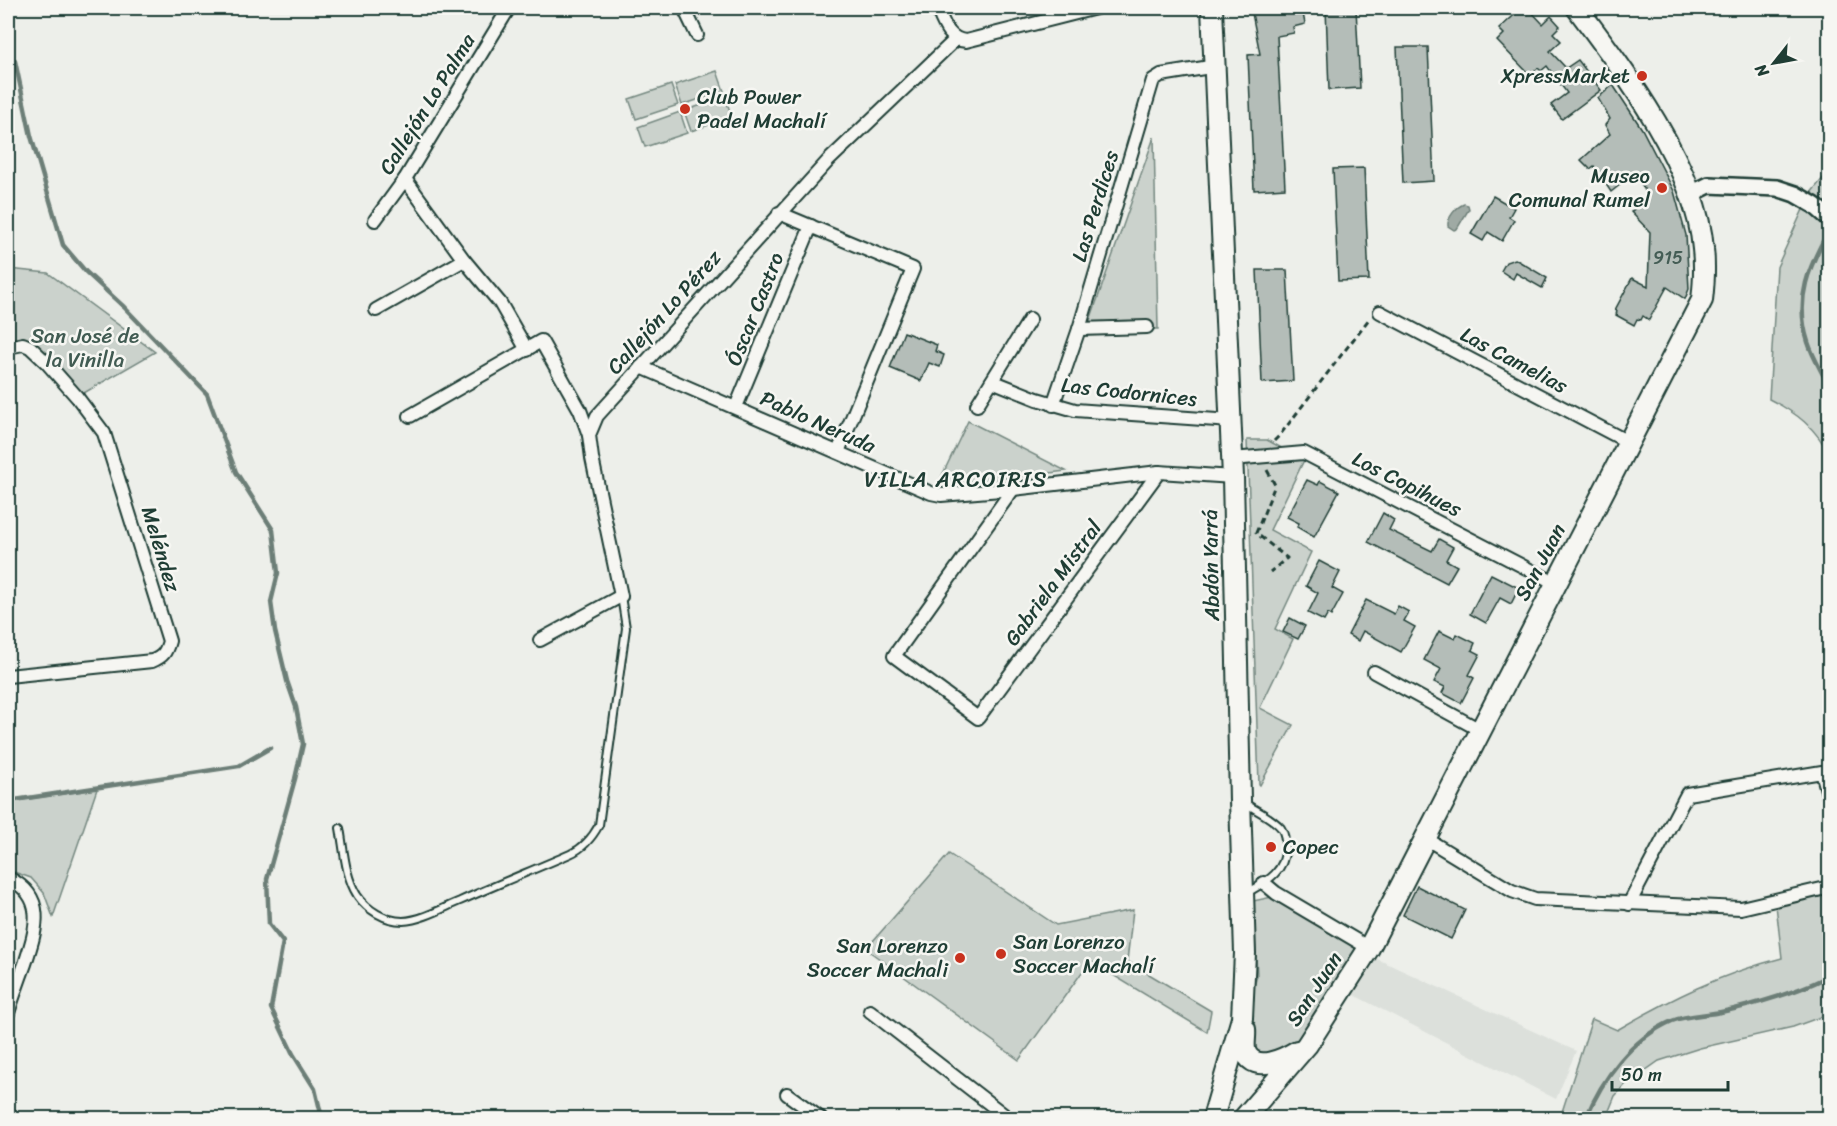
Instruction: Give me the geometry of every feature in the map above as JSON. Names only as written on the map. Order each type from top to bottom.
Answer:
[{"type":"main road","name":"Abdón Yarrá","points":[[1212,8],[1231,421],[1245,953],[1242,1018],[1213,1119]]},
{"type":"main road","name":"San Juan","points":[[1244,1119],[1307,1045],[1369,948],[1702,300],[1703,247],[1691,194],[1669,147],[1630,78],[1577,8]]},
{"type":"main road","points":[[1242,1018],[1247,1056],[1254,1061],[1273,1063],[1307,1045]]},
{"type":"street","name":"Callejón Lo Palma","points":[[375,220],[405,179],[509,8]]},
{"type":"street","points":[[684,8],[697,35]]},
{"type":"street","points":[[937,8],[948,31],[960,41],[974,40],[1096,8]]},
{"type":"street","name":"Callejón Lo Pérez","points":[[589,435],[597,416],[779,213],[859,130],[956,39]]},
{"type":"street","name":"Las Perdices","points":[[1053,405],[1079,329],[1153,80],[1161,75],[1215,66]]},
{"type":"street","points":[[405,179],[464,260],[500,303],[526,350]]},
{"type":"street","points":[[1691,194],[1709,185],[1777,188],[1795,194],[1814,205],[1830,219]]},
{"type":"street","points":[[779,213],[913,269],[838,452]]},
{"type":"street","name":"Óscar Castro","points":[[736,407],[811,226]]},
{"type":"street","points":[[376,310],[464,260]]},
{"type":"street","name":"Las Camelias","points":[[1380,312],[1630,443]]},
{"type":"street","points":[[977,405],[1030,320]]},
{"type":"street","points":[[1079,329],[1147,327]]},
{"type":"street","points":[[410,416],[541,341],[580,410],[589,435],[621,596],[540,640]]},
{"type":"street","name":"Meléndez","points":[[8,347],[23,344],[40,356],[77,397],[104,433],[170,641],[167,651],[160,658],[152,661],[8,676]]},
{"type":"street","name":"Pablo Neruda","points":[[641,367],[932,493],[951,495],[1159,472],[1232,468]]},
{"type":"street","name":"Las Codornices","points":[[992,381],[1053,405],[1082,411],[1231,421]]},
{"type":"street","name":"Los Copihues","points":[[1232,468],[1304,453],[1556,583]]},
{"type":"street","name":"Gabriela Mistral","points":[[1013,489],[894,656],[978,718],[1159,472]]},
{"type":"street","points":[[1374,672],[1480,730]]},
{"type":"street","points":[[1629,904],[1687,794],[1822,772],[1830,801]]},
{"type":"street","points":[[1425,838],[1512,891],[1535,899],[1742,908],[1830,887]]},
{"type":"street","points":[[8,878],[20,884],[29,896],[36,913],[36,930],[8,1013]]},
{"type":"street","points":[[1264,883],[1276,893],[1369,948]]},
{"type":"street","points":[[870,1011],[1008,1119]]},
{"type":"street","points":[[787,1094],[820,1119]]},
{"type":"lane","points":[[1362,9],[1399,8]]},
{"type":"lane","points":[[340,828],[349,877],[357,895],[363,903],[379,915],[407,921],[570,854],[583,846],[598,825],[626,627],[621,596]]},
{"type":"lane","points":[[1240,800],[1275,822],[1285,833],[1286,854],[1277,873],[1243,896]]},
{"type":"shaded area","points":[[1464,204],[1468,205],[1469,209],[1457,229],[1454,230],[1448,226],[1449,220],[1455,210]]},
{"type":"shaded area","points":[[1373,957],[1576,1051],[1556,1099],[1350,993]]},
{"type":"green space","points":[[717,71],[724,91],[682,105],[675,85]]},
{"type":"green space","points":[[671,85],[678,105],[636,119],[629,99]]},
{"type":"green space","points":[[725,97],[732,117],[691,131],[684,111]]},
{"type":"green space","points":[[680,112],[687,133],[645,147],[638,127]]},
{"type":"green space","points":[[1154,137],[1158,329],[1087,329]]},
{"type":"green space","points":[[1829,171],[1829,455],[1812,429],[1788,409],[1769,399],[1777,267],[1810,194]]},
{"type":"green space","name":"San José de la Vinilla","points":[[8,269],[48,273],[155,352],[77,397],[30,347],[8,347]]},
{"type":"green space","points":[[968,421],[1066,471],[948,485],[939,482]]},
{"type":"green space","points":[[1247,440],[1267,440],[1304,460],[1270,530],[1311,552],[1275,629],[1293,639],[1260,708],[1293,725],[1260,785],[1259,784]]},
{"type":"green space","points":[[97,789],[53,917],[44,893],[31,878],[8,870],[8,802]]},
{"type":"green space","name":"San Lorenzo Soccer Machalí","points":[[949,854],[1056,925],[1133,910],[1127,961],[1211,1011],[1207,1032],[1090,961],[1019,1060],[866,949]]},
{"type":"green space","points":[[1829,892],[1829,1014],[1793,1027],[1700,1048],[1659,1061],[1625,1085],[1615,1096],[1606,1118],[1560,1118],[1592,1019],[1617,1030],[1697,988],[1739,971],[1782,958],[1776,905]]},
{"type":"green space","points":[[1272,897],[1360,946],[1326,1006],[1305,1033],[1281,1057],[1250,1051],[1248,1012],[1257,975],[1253,901]]},
{"type":"building","points":[[1251,8],[1302,8],[1305,24],[1293,27],[1294,33],[1277,36],[1285,188],[1254,190],[1248,55],[1260,54]]},
{"type":"building","points":[[1326,8],[1356,8],[1360,88],[1329,90]]},
{"type":"building","points":[[1522,8],[1528,8],[1543,24],[1551,16],[1560,26],[1553,33],[1561,41],[1550,51],[1566,68],[1578,60],[1601,90],[1562,119],[1551,105],[1567,93],[1547,66],[1541,71],[1538,68],[1530,75],[1497,41],[1504,34],[1499,29]]},
{"type":"building","points":[[1397,47],[1428,47],[1434,181],[1403,183]]},
{"type":"building","points":[[1613,85],[1642,129],[1674,191],[1686,235],[1689,289],[1685,299],[1667,287],[1649,320],[1643,316],[1641,320],[1637,319],[1634,325],[1616,315],[1615,310],[1632,278],[1648,286],[1650,232],[1631,212],[1648,196],[1635,173],[1611,192],[1594,166],[1590,169],[1581,160],[1610,134],[1605,125],[1610,119],[1598,98]]},
{"type":"building","points":[[1364,168],[1369,280],[1338,281],[1333,169]]},
{"type":"building","points":[[1493,196],[1514,208],[1509,217],[1514,220],[1502,241],[1488,232],[1483,241],[1471,234]]},
{"type":"building","points":[[1515,259],[1547,278],[1542,288],[1516,273],[1513,279],[1501,271],[1506,262]]},
{"type":"building","points":[[1257,270],[1287,270],[1293,381],[1262,383]]},
{"type":"building","points":[[904,332],[937,345],[935,351],[944,355],[940,367],[929,363],[921,381],[890,368]]},
{"type":"building","points":[[1307,480],[1318,485],[1320,481],[1339,491],[1314,537],[1297,527],[1299,523],[1287,517]]},
{"type":"building","points":[[1383,513],[1394,520],[1389,530],[1432,551],[1439,539],[1453,547],[1446,560],[1457,566],[1447,583],[1368,542]]},
{"type":"building","points":[[1319,561],[1340,572],[1332,588],[1343,594],[1331,616],[1328,614],[1324,621],[1308,613],[1318,593],[1306,586]]},
{"type":"building","points":[[1491,574],[1519,588],[1511,604],[1500,598],[1486,623],[1470,614]]},
{"type":"building","points":[[1366,600],[1394,614],[1398,606],[1409,612],[1404,621],[1415,627],[1401,652],[1363,631],[1358,641],[1348,635]]},
{"type":"building","points":[[1290,618],[1305,626],[1298,639],[1283,632]]},
{"type":"building","points":[[1439,631],[1455,639],[1457,634],[1475,643],[1472,650],[1480,654],[1469,675],[1474,678],[1461,703],[1442,693],[1445,687],[1434,682],[1441,669],[1424,660]]},
{"type":"building","points":[[1417,886],[1465,910],[1451,939],[1403,915]]},
{"type":"waterway","points":[[15,61],[31,136],[63,245],[86,272],[124,307],[207,394],[236,472],[273,530],[278,573],[271,602],[275,631],[296,707],[303,744],[267,879],[269,924],[283,942],[271,1008],[293,1054],[315,1089],[322,1118]]},
{"type":"waterway","points":[[1830,228],[1810,269],[1803,297],[1804,326],[1810,348],[1830,389]]},
{"type":"waterway","points":[[8,801],[239,766],[270,748]]},
{"type":"waterway","points":[[1586,1118],[1609,1075],[1631,1049],[1657,1029],[1678,1019],[1721,1012],[1777,997],[1830,975]]},
{"type":"place","name":"XpressMarket","points":[[1642,76]]},
{"type":"place","name":"Club Power Padel Machalí","points":[[685,109]]},
{"type":"place","name":"Museo Comunal Rumel","points":[[1662,188]]},
{"type":"place","name":"Copec","points":[[1271,847]]},
{"type":"place","name":"San Lorenzo Soccer Machalí","points":[[1001,954]]},
{"type":"place","name":"San Lorenzo Soccer Machali","points":[[960,958]]},
{"type":"district","name":"VILLA ARCOIRIS","points":[[956,479]]}]
